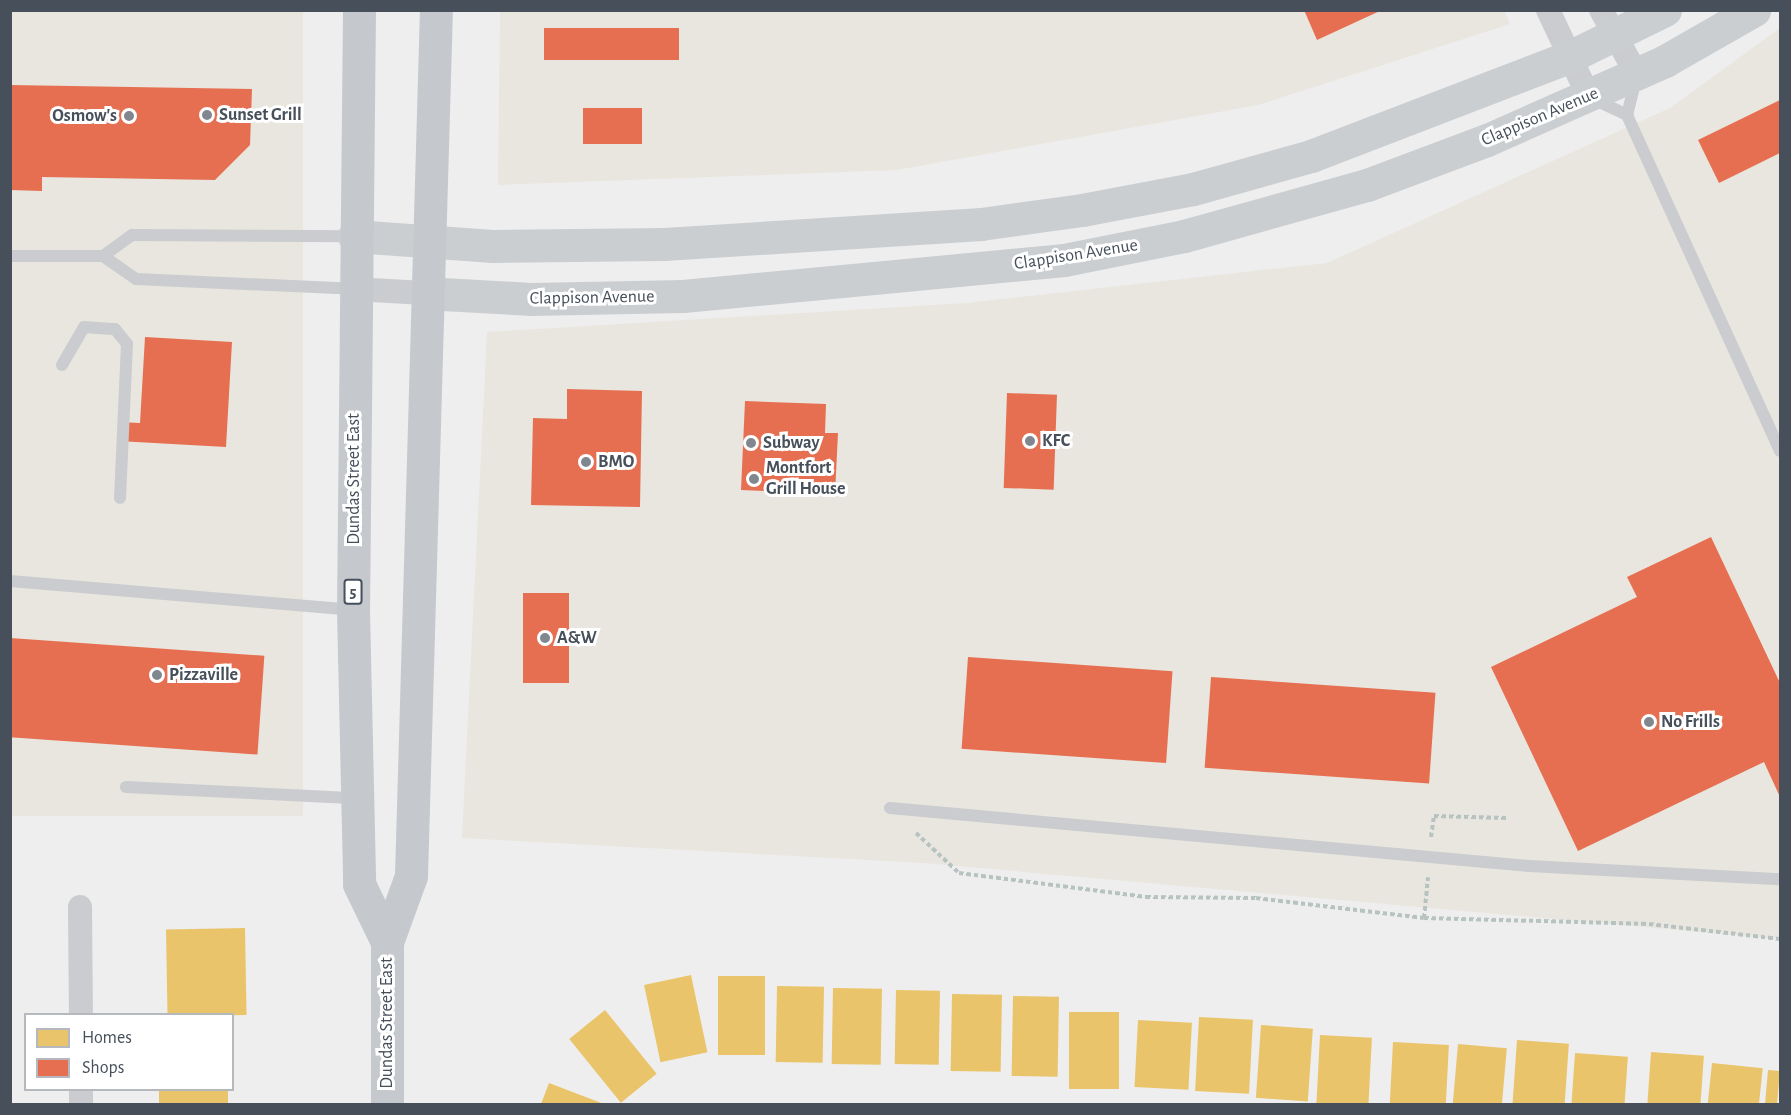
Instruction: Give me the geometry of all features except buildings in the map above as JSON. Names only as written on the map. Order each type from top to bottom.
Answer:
[{"type":"main road","name":"Dundas Street East","points":[[359,10],[353,289],[353,610],[356,798],[359,884],[387,942]]},
{"type":"main road","name":"Dundas Street East","points":[[387,1104],[387,942],[411,876],[425,293],[427,243],[435,184],[436,10]]},
{"type":"main road","points":[[354,236],[427,243],[664,244],[981,224],[1082,210],[1193,189],[1311,156],[1569,57],[1608,24],[1665,10]]},
{"type":"main road","name":"Clappison Avenue","points":[[425,293],[531,299],[683,296],[1064,261],[1307,204],[1427,164],[1637,75],[1754,10]]},
{"type":"street","points":[[1548,10],[1589,97]]},
{"type":"street","points":[[1608,24],[1637,75]]},
{"type":"street","name":"Clappison Avenue","points":[[353,289],[425,293]]},
{"type":"street","points":[[80,907],[81,1013]]},
{"type":"lane","points":[[1637,75],[1627,115],[1780,451]]},
{"type":"lane","points":[[1589,97],[1627,115]]},
{"type":"lane","points":[[103,256],[132,235],[354,236]]},
{"type":"lane","points":[[10,256],[103,256],[136,279],[353,289]]},
{"type":"lane","points":[[62,364],[84,327],[115,329],[128,344],[120,498]]},
{"type":"lane","points":[[10,581],[353,610]]},
{"type":"lane","points":[[126,787],[356,798]]},
{"type":"lane","points":[[890,808],[1529,866],[1780,879]]},
{"type":"path","points":[[890,808],[959,873],[1146,897],[1256,898],[1424,918],[1649,924],[1780,939]]},
{"type":"shaded area","points":[[1504,10],[1510,24],[1258,105],[897,170],[498,185],[500,11]]},
{"type":"shaded area","points":[[10,11],[303,11],[303,816],[10,816]]},
{"type":"shaded area","points":[[1780,28],[1780,939],[924,863],[462,838],[487,332],[967,303],[1327,263],[1670,108]]},
{"type":"place","name":"Sunset Grill","points":[[207,115]]},
{"type":"place","name":"Osmow's","points":[[129,116]]},
{"type":"place","name":"KFC","points":[[1030,441]]},
{"type":"place","name":"Subway","points":[[751,443]]},
{"type":"place","name":"BMO","points":[[586,462]]},
{"type":"place","name":"Montfort Grill House","points":[[754,479]]},
{"type":"place","name":"A&W","points":[[545,638]]},
{"type":"place","name":"Pizzaville","points":[[157,675]]},
{"type":"place","name":"No Frills","points":[[1649,722]]}]
